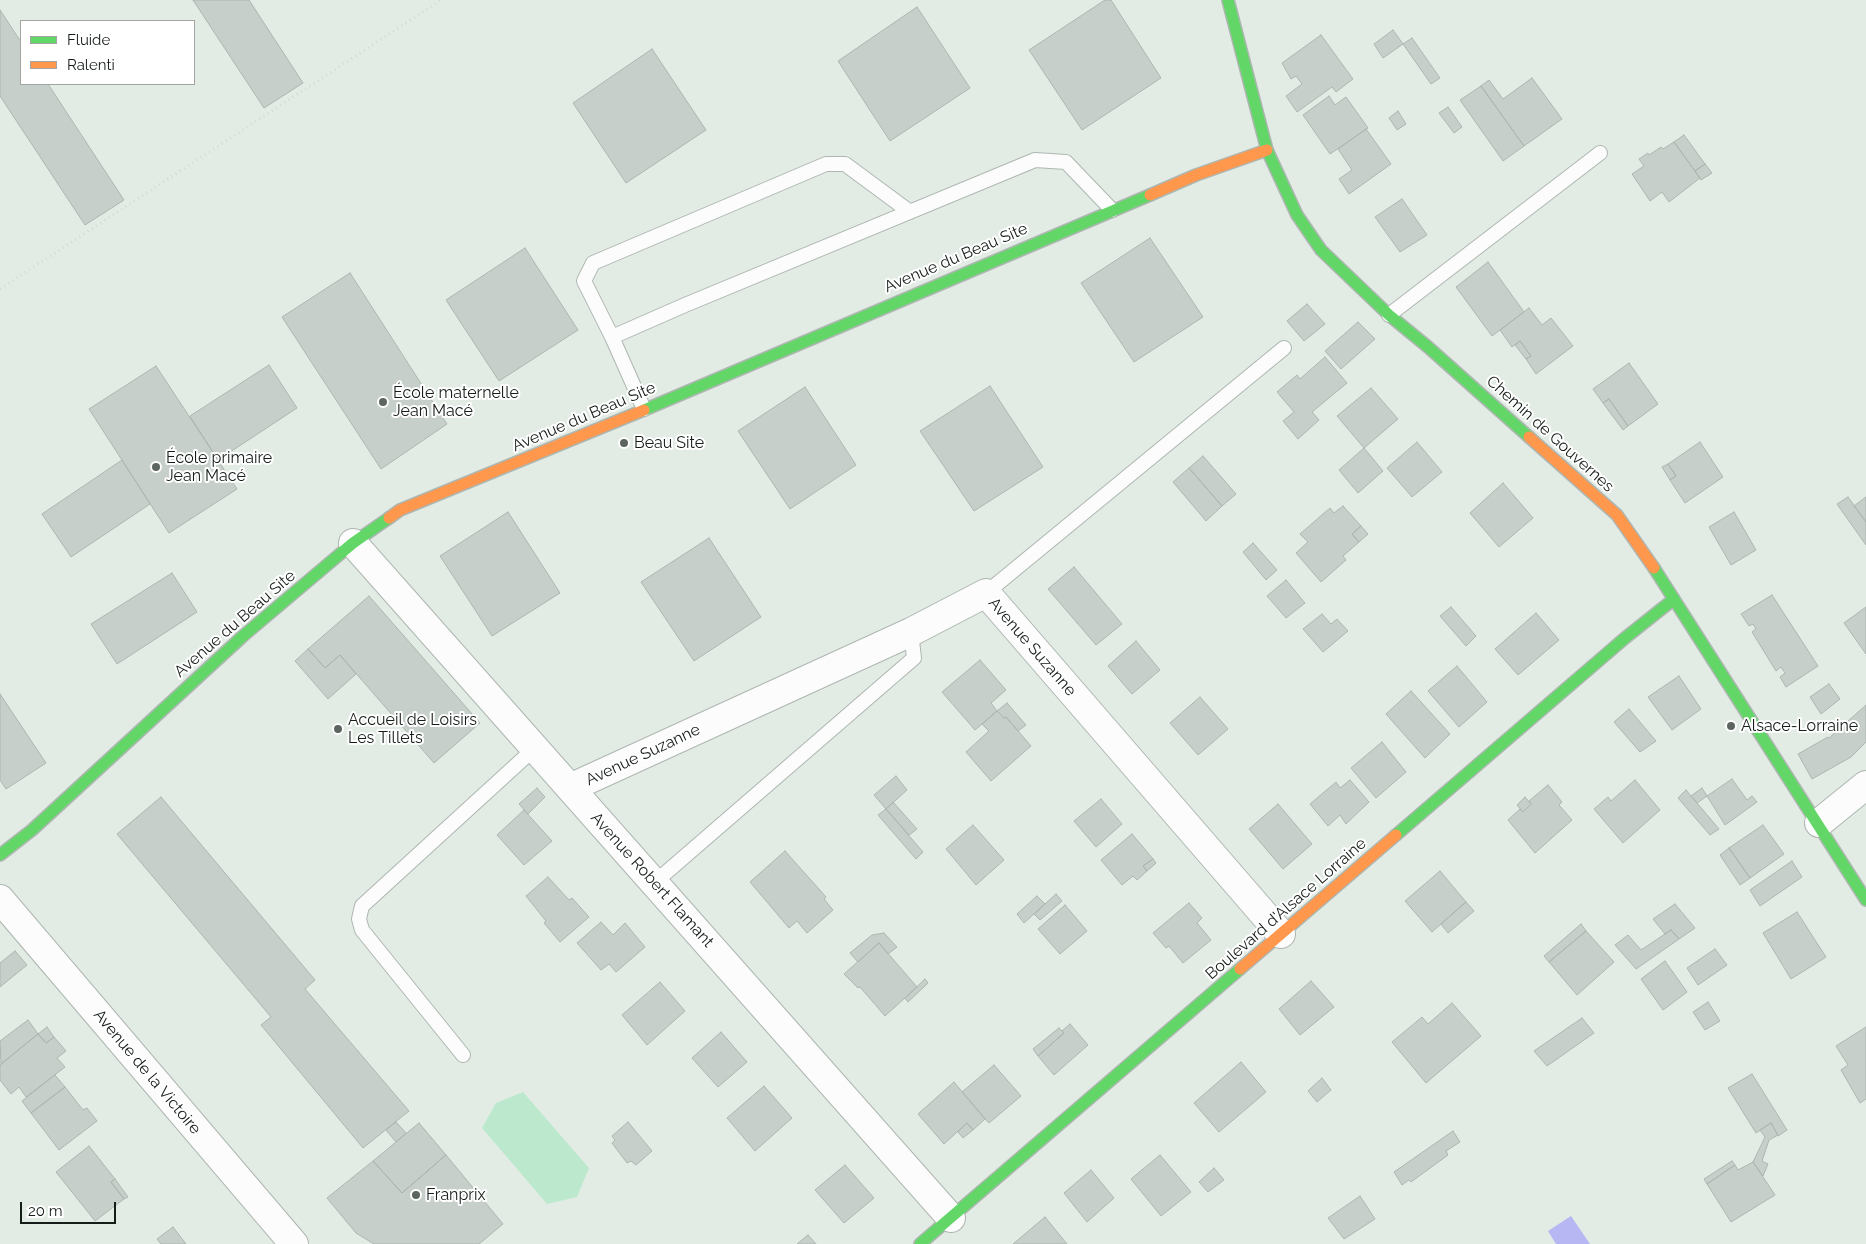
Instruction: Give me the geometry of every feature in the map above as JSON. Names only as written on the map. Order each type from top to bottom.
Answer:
[{"type":"street","name":"Chemin de Gouvernes","points":[[1228,0],[1267,150],[1297,215],[1321,250],[1390,315],[1617,515],[1637,542],[1819,823],[1866,900]]},
{"type":"street","name":"Avenue du Beau Site","points":[[0,855],[32,830],[243,636],[353,543],[400,510],[644,409],[1196,175],[1267,150]]},
{"type":"street","name":"Avenue Robert Flamant","points":[[353,543],[951,1218]]},
{"type":"street","name":"Avenue Suzanne","points":[[570,788],[911,632],[986,593],[1281,934]]},
{"type":"street","name":"Boulevard d'Alsace Lorraine","points":[[920,1244],[1625,638],[1674,599]]},
{"type":"street","points":[[1819,823],[1866,785]]},
{"type":"street","name":"Avenue de la Victoire","points":[[0,899],[294,1244]]},
{"type":"lane","points":[[1390,315],[1600,153]]},
{"type":"lane","points":[[612,337],[1035,160],[1066,162],[1112,210]]},
{"type":"lane","points":[[644,409],[612,337],[584,281],[593,263],[826,164],[845,164],[910,212]]},
{"type":"lane","points":[[986,593],[1284,348]]},
{"type":"lane","points":[[654,883],[914,658],[911,632]]},
{"type":"lane","points":[[463,1055],[362,930],[359,919],[362,906],[535,748]]},
{"type":"path","points":[[0,289],[441,0]]},
{"type":"green space","points":[[523,1092],[589,1168],[577,1197],[547,1204],[482,1128],[496,1103]]},
{"type":"water","points":[[1571,1216],[1590,1244],[1556,1244],[1548,1231]]},
{"type":"building","points":[[193,0],[249,0],[303,83],[264,108]]},
{"type":"building","points":[[1105,0],[1111,0],[1161,78],[1082,130],[1029,50]]},
{"type":"building","points":[[917,7],[970,88],[890,141],[838,61]]},
{"type":"building","points":[[0,10],[20,40],[20,85],[49,85],[124,200],[85,225],[0,96]]},
{"type":"building","points":[[1393,30],[1403,44],[1383,58],[1374,44]]},
{"type":"building","points":[[1321,35],[1353,79],[1336,92],[1332,87],[1297,112],[1286,96],[1302,84],[1296,76],[1291,79],[1282,63]]},
{"type":"building","points":[[1412,38],[1440,78],[1431,84],[1403,44]]},
{"type":"building","points":[[652,49],[706,130],[626,183],[573,103]]},
{"type":"building","points":[[1532,78],[1562,119],[1524,146],[1481,86],[1489,80],[1503,99]]},
{"type":"building","points":[[1481,86],[1524,146],[1503,161],[1460,100]]},
{"type":"building","points":[[1329,96],[1335,105],[1346,97],[1368,128],[1330,154],[1303,115]]},
{"type":"building","points":[[1448,107],[1462,127],[1454,133],[1439,113]]},
{"type":"building","points":[[1398,111],[1406,124],[1397,130],[1389,118]]},
{"type":"building","points":[[1366,129],[1391,164],[1349,194],[1339,179],[1352,170],[1338,149]]},
{"type":"building","points":[[1684,135],[1705,164],[1695,171],[1674,142]]},
{"type":"building","points":[[1674,142],[1700,178],[1669,202],[1662,192],[1650,201],[1632,174],[1644,166],[1639,159]]},
{"type":"building","points":[[1705,164],[1712,173],[1701,180],[1695,171]]},
{"type":"building","points":[[1402,199],[1427,235],[1400,252],[1375,217]]},
{"type":"building","points":[[1150,238],[1203,317],[1134,362],[1081,283]]},
{"type":"building","points":[[525,248],[578,330],[499,381],[446,300]]},
{"type":"building","points":[[1488,262],[1524,312],[1492,336],[1456,287]]},
{"type":"building","points":[[350,273],[447,424],[381,469],[282,317]]},
{"type":"building","points":[[1307,304],[1325,324],[1304,341],[1287,321]]},
{"type":"building","points":[[1529,308],[1542,325],[1551,318],[1573,346],[1536,374],[1526,359],[1531,356],[1520,341],[1512,347],[1500,330]]},
{"type":"building","points":[[1358,322],[1375,339],[1341,369],[1325,351]]},
{"type":"building","points":[[1520,341],[1531,356],[1526,359],[1515,345]]},
{"type":"building","points":[[1325,357],[1347,383],[1312,412],[1319,420],[1298,439],[1283,421],[1294,412],[1277,392],[1297,375],[1300,379]]},
{"type":"building","points":[[1629,363],[1658,404],[1628,426],[1609,399],[1603,403],[1593,389]]},
{"type":"building","points":[[269,365],[297,408],[218,460],[190,416]]},
{"type":"building","points":[[156,366],[237,489],[169,533],[89,409]]},
{"type":"building","points":[[990,386],[1043,467],[974,511],[920,431]]},
{"type":"building","points":[[805,387],[856,465],[790,509],[738,431]]},
{"type":"building","points":[[1371,388],[1398,419],[1364,448],[1337,416]]},
{"type":"building","points":[[1609,399],[1628,426],[1623,430],[1603,403]]},
{"type":"building","points":[[1417,442],[1442,472],[1412,497],[1387,468]]},
{"type":"building","points":[[1700,442],[1723,477],[1685,503],[1670,480],[1676,476],[1668,464]]},
{"type":"building","points":[[1364,448],[1383,471],[1358,493],[1339,470]]},
{"type":"building","points":[[1203,456],[1236,494],[1222,506],[1189,468]]},
{"type":"building","points":[[122,460],[150,504],[71,557],[42,514]]},
{"type":"building","points":[[1668,464],[1676,476],[1670,480],[1662,467]]},
{"type":"building","points":[[1189,468],[1222,506],[1206,521],[1173,482]]},
{"type":"building","points":[[1503,483],[1533,518],[1499,547],[1470,513]]},
{"type":"building","points":[[1848,497],[1866,522],[1866,545],[1837,504]]},
{"type":"building","points":[[1866,497],[1866,522],[1854,506]]},
{"type":"building","points":[[1343,506],[1361,526],[1352,534],[1359,542],[1343,556],[1346,560],[1321,582],[1296,553],[1308,542],[1300,534],[1330,508],[1334,513]]},
{"type":"building","points":[[508,512],[560,593],[492,636],[440,556]]},
{"type":"building","points":[[1734,512],[1756,550],[1731,565],[1709,527]]},
{"type":"building","points":[[1361,526],[1368,534],[1359,542],[1352,534]]},
{"type":"building","points":[[709,538],[761,617],[694,661],[641,582]]},
{"type":"building","points":[[1253,543],[1277,570],[1266,580],[1243,552]]},
{"type":"building","points":[[1074,567],[1122,624],[1096,645],[1048,589]]},
{"type":"building","points":[[172,573],[197,612],[117,664],[91,624]]},
{"type":"building","points":[[1286,580],[1305,603],[1286,618],[1267,596]]},
{"type":"building","points":[[1772,595],[1818,666],[1786,687],[1780,677],[1785,673],[1781,667],[1776,671],[1752,632],[1756,629],[1753,624],[1749,626],[1741,614]]},
{"type":"building","points":[[369,596],[480,723],[434,763],[340,655],[325,668],[308,649]]},
{"type":"building","points":[[1451,607],[1476,636],[1466,646],[1440,616]]},
{"type":"building","points":[[1866,607],[1866,654],[1844,623]]},
{"type":"building","points":[[1536,613],[1559,640],[1518,675],[1495,649]]},
{"type":"building","points":[[1322,614],[1331,624],[1337,619],[1348,631],[1323,652],[1303,629]]},
{"type":"building","points":[[1136,641],[1160,670],[1132,694],[1108,666]]},
{"type":"building","points":[[308,649],[325,668],[340,655],[356,674],[328,699],[295,661]]},
{"type":"building","points":[[980,660],[1006,690],[991,703],[997,711],[975,730],[942,692]]},
{"type":"building","points":[[1457,666],[1487,702],[1459,727],[1428,691]]},
{"type":"building","points":[[1679,676],[1701,709],[1672,730],[1648,697]]},
{"type":"building","points":[[1829,684],[1840,699],[1821,714],[1810,697]]},
{"type":"building","points":[[1411,691],[1450,734],[1425,758],[1386,714]]},
{"type":"building","points":[[0,694],[46,763],[6,789],[0,780]]},
{"type":"building","points":[[1200,697],[1228,729],[1198,755],[1170,723]]},
{"type":"building","points":[[1007,703],[1026,725],[1018,731],[1006,717],[1004,718],[997,711]]},
{"type":"building","points":[[1866,705],[1866,742],[1851,757],[1812,779],[1798,754],[1829,738]]},
{"type":"building","points":[[1629,709],[1656,741],[1640,752],[1614,722]]},
{"type":"building","points":[[997,711],[1004,718],[1006,717],[1031,746],[991,781],[966,752],[989,731],[982,724]]},
{"type":"building","points":[[1382,742],[1406,772],[1376,798],[1351,768]]},
{"type":"building","points":[[896,776],[907,790],[886,809],[874,795]]},
{"type":"building","points":[[1732,779],[1747,800],[1752,796],[1757,802],[1725,825],[1707,796]]},
{"type":"building","points":[[1350,780],[1369,802],[1346,824],[1340,815],[1328,826],[1310,804],[1336,782],[1340,788]]},
{"type":"building","points":[[1635,780],[1660,810],[1623,843],[1594,809],[1608,797],[1611,801]]},
{"type":"building","points":[[1548,785],[1562,802],[1559,805],[1572,820],[1535,853],[1508,820],[1520,809],[1523,812],[1531,804],[1529,801]]},
{"type":"building","points":[[537,788],[545,797],[528,814],[519,804]]},
{"type":"building","points":[[1702,788],[1707,796],[1697,803],[1691,796]]},
{"type":"building","points":[[1686,790],[1719,829],[1710,835],[1678,798]]},
{"type":"building","points":[[161,797],[315,980],[305,989],[409,1111],[363,1148],[261,1025],[271,1017],[117,834]]},
{"type":"building","points":[[1525,797],[1531,804],[1523,812],[1517,805]]},
{"type":"building","points":[[1101,799],[1122,824],[1096,847],[1074,821]]},
{"type":"building","points":[[893,802],[917,829],[909,835],[886,809]]},
{"type":"building","points":[[1278,804],[1312,844],[1283,869],[1249,829]]},
{"type":"building","points":[[886,809],[923,852],[916,859],[878,815]]},
{"type":"building","points":[[524,810],[552,841],[524,865],[497,835]]},
{"type":"building","points":[[973,825],[1004,860],[976,885],[946,849]]},
{"type":"building","points":[[1763,825],[1784,854],[1750,878],[1729,848]]},
{"type":"building","points":[[1132,834],[1153,859],[1143,866],[1147,871],[1137,880],[1133,876],[1122,885],[1101,860]]},
{"type":"building","points":[[1729,848],[1750,878],[1740,885],[1720,855]]},
{"type":"building","points":[[785,851],[826,897],[824,899],[833,910],[807,933],[797,921],[789,928],[750,882]]},
{"type":"building","points":[[1153,859],[1156,863],[1147,871],[1143,866]]},
{"type":"building","points":[[1792,861],[1802,877],[1760,906],[1750,890]]},
{"type":"building","points":[[1440,871],[1466,902],[1432,932],[1405,901]]},
{"type":"building","points":[[548,877],[569,900],[572,898],[589,917],[560,942],[544,923],[546,921],[526,896]]},
{"type":"building","points":[[1056,894],[1062,901],[1040,920],[1034,914]]},
{"type":"building","points":[[1037,896],[1045,904],[1024,923],[1017,914]]},
{"type":"building","points":[[1466,902],[1474,911],[1448,933],[1441,924]]},
{"type":"building","points":[[1189,903],[1202,918],[1197,923],[1211,940],[1183,963],[1169,946],[1166,948],[1153,933]]},
{"type":"building","points":[[1675,904],[1695,928],[1679,939],[1671,930],[1665,934],[1653,919]]},
{"type":"building","points":[[1065,905],[1087,931],[1060,954],[1038,929]]},
{"type":"building","points":[[1797,912],[1826,957],[1791,979],[1763,933]]},
{"type":"building","points":[[601,922],[613,935],[625,923],[645,947],[616,972],[609,964],[601,970],[577,943]]},
{"type":"building","points":[[1581,924],[1586,931],[1549,962],[1544,956]]},
{"type":"building","points":[[1671,930],[1679,939],[1636,969],[1615,945],[1628,935],[1641,950]]},
{"type":"building","points":[[1586,931],[1614,962],[1577,995],[1549,962]]},
{"type":"building","points":[[884,933],[897,947],[888,954],[879,943],[858,962],[850,953],[872,935]]},
{"type":"building","points":[[879,943],[917,987],[885,1016],[860,987],[858,988],[844,974]]},
{"type":"building","points":[[1715,949],[1727,965],[1698,985],[1687,968]]},
{"type":"building","points":[[15,951],[27,965],[0,987],[0,963]]},
{"type":"building","points":[[1665,961],[1687,992],[1663,1010],[1641,979]]},
{"type":"building","points":[[925,979],[928,983],[908,1002],[905,998]]},
{"type":"building","points":[[1311,981],[1334,1007],[1300,1035],[1279,1009]]},
{"type":"building","points":[[660,982],[685,1011],[647,1045],[622,1015]]},
{"type":"building","points":[[1708,1002],[1720,1021],[1705,1030],[1693,1012]]},
{"type":"building","points":[[1452,1003],[1481,1036],[1426,1083],[1392,1042],[1422,1017],[1428,1024]]},
{"type":"building","points":[[1582,1018],[1594,1033],[1547,1066],[1534,1051]]},
{"type":"building","points":[[28,1020],[38,1034],[1,1064],[0,1041]]},
{"type":"building","points":[[1070,1024],[1088,1045],[1054,1075],[1038,1056],[1064,1033],[1062,1031]]},
{"type":"building","points":[[47,1027],[54,1037],[46,1043],[38,1034]]},
{"type":"building","points":[[1866,1027],[1866,1099],[1860,1103],[1841,1070],[1848,1065],[1836,1046]]},
{"type":"building","points":[[1059,1028],[1064,1033],[1038,1056],[1033,1049]]},
{"type":"building","points":[[721,1032],[747,1062],[718,1087],[692,1058]]},
{"type":"building","points":[[38,1034],[46,1043],[54,1037],[66,1051],[57,1058],[65,1067],[26,1097],[19,1087],[11,1094],[0,1080],[0,1065]]},
{"type":"building","points":[[1241,1062],[1266,1092],[1219,1132],[1194,1103]]},
{"type":"building","points":[[994,1065],[1021,1096],[989,1123],[962,1092]]},
{"type":"building","points":[[1752,1074],[1787,1130],[1778,1136],[1771,1123],[1756,1133],[1728,1088]]},
{"type":"building","points":[[55,1075],[65,1087],[31,1113],[22,1101]]},
{"type":"building","points":[[1322,1078],[1331,1090],[1317,1102],[1308,1091]]},
{"type":"building","points":[[954,1082],[985,1119],[973,1130],[967,1123],[944,1144],[918,1114]]},
{"type":"building","points":[[764,1086],[792,1118],[755,1151],[727,1118]]},
{"type":"building","points":[[65,1087],[83,1110],[87,1108],[97,1121],[59,1150],[31,1113]]},
{"type":"building","points":[[396,1122],[406,1133],[396,1142],[386,1130]]},
{"type":"building","points":[[628,1122],[652,1151],[636,1165],[631,1161],[627,1163],[612,1143],[615,1140],[612,1136]]},
{"type":"building","points":[[419,1123],[446,1155],[402,1193],[373,1161]]},
{"type":"building","points":[[967,1123],[973,1130],[963,1138],[958,1132]]},
{"type":"building","points":[[1771,1123],[1778,1135],[1769,1140],[1762,1161],[1768,1164],[1763,1176],[1753,1162],[1765,1137],[1760,1130]]},
{"type":"building","points":[[1453,1131],[1460,1142],[1446,1151],[1448,1155],[1411,1182],[1409,1180],[1402,1185],[1394,1172]]},
{"type":"building","points":[[89,1146],[115,1179],[111,1182],[124,1199],[95,1221],[56,1172]]},
{"type":"building","points":[[446,1155],[503,1224],[479,1244],[374,1244],[356,1233],[327,1198],[373,1161],[402,1193]]},
{"type":"building","points":[[1160,1155],[1191,1192],[1161,1216],[1131,1179]]},
{"type":"building","points":[[1732,1161],[1735,1165],[1707,1184],[1704,1179]]},
{"type":"building","points":[[1753,1162],[1775,1195],[1731,1222],[1707,1184],[1735,1165],[1738,1170]]},
{"type":"building","points":[[845,1165],[874,1198],[844,1223],[815,1190]]},
{"type":"building","points":[[1214,1168],[1224,1180],[1208,1192],[1199,1182]]},
{"type":"building","points":[[1091,1170],[1114,1198],[1087,1222],[1064,1193]]},
{"type":"building","points":[[115,1179],[128,1197],[124,1199],[111,1182]]},
{"type":"building","points":[[1360,1196],[1375,1219],[1344,1239],[1328,1218]]},
{"type":"building","points":[[1045,1217],[1067,1244],[1013,1244]]},
{"type":"building","points":[[173,1227],[186,1244],[161,1244],[157,1239]]},
{"type":"building","points":[[808,1235],[816,1244],[797,1244]]},
{"type":"traffic: fast","points":[[1228,0],[1267,150],[1297,215],[1321,250],[1389,315],[1529,437]]},
{"type":"traffic: fast","points":[[644,410],[1150,195]]},
{"type":"traffic: fast","points":[[0,855],[32,830],[243,636],[353,543],[389,518]]},
{"type":"traffic: fast","points":[[1654,568],[1866,900]]},
{"type":"traffic: fast","points":[[1396,835],[1625,638],[1674,599]]},
{"type":"traffic: fast","points":[[920,1244],[1240,969]]},
{"type":"traffic: slow","points":[[1150,195],[1196,175],[1267,150]]},
{"type":"traffic: slow","points":[[389,518],[400,510],[644,410]]},
{"type":"traffic: slow","points":[[1529,437],[1617,515],[1654,568]]},
{"type":"traffic: slow","points":[[1240,969],[1396,835]]},
{"type":"place","name":"École maternelle Jean Macé","points":[[383,402]]},
{"type":"place","name":"Beau Site","points":[[624,443]]},
{"type":"place","name":"École primaire Jean Macé","points":[[156,467]]},
{"type":"place","name":"Alsace-Lorraine","points":[[1731,726]]},
{"type":"place","name":"Accueil de Loisirs Les Tillets","points":[[338,729]]},
{"type":"place","name":"Franprix","points":[[416,1195]]}]
